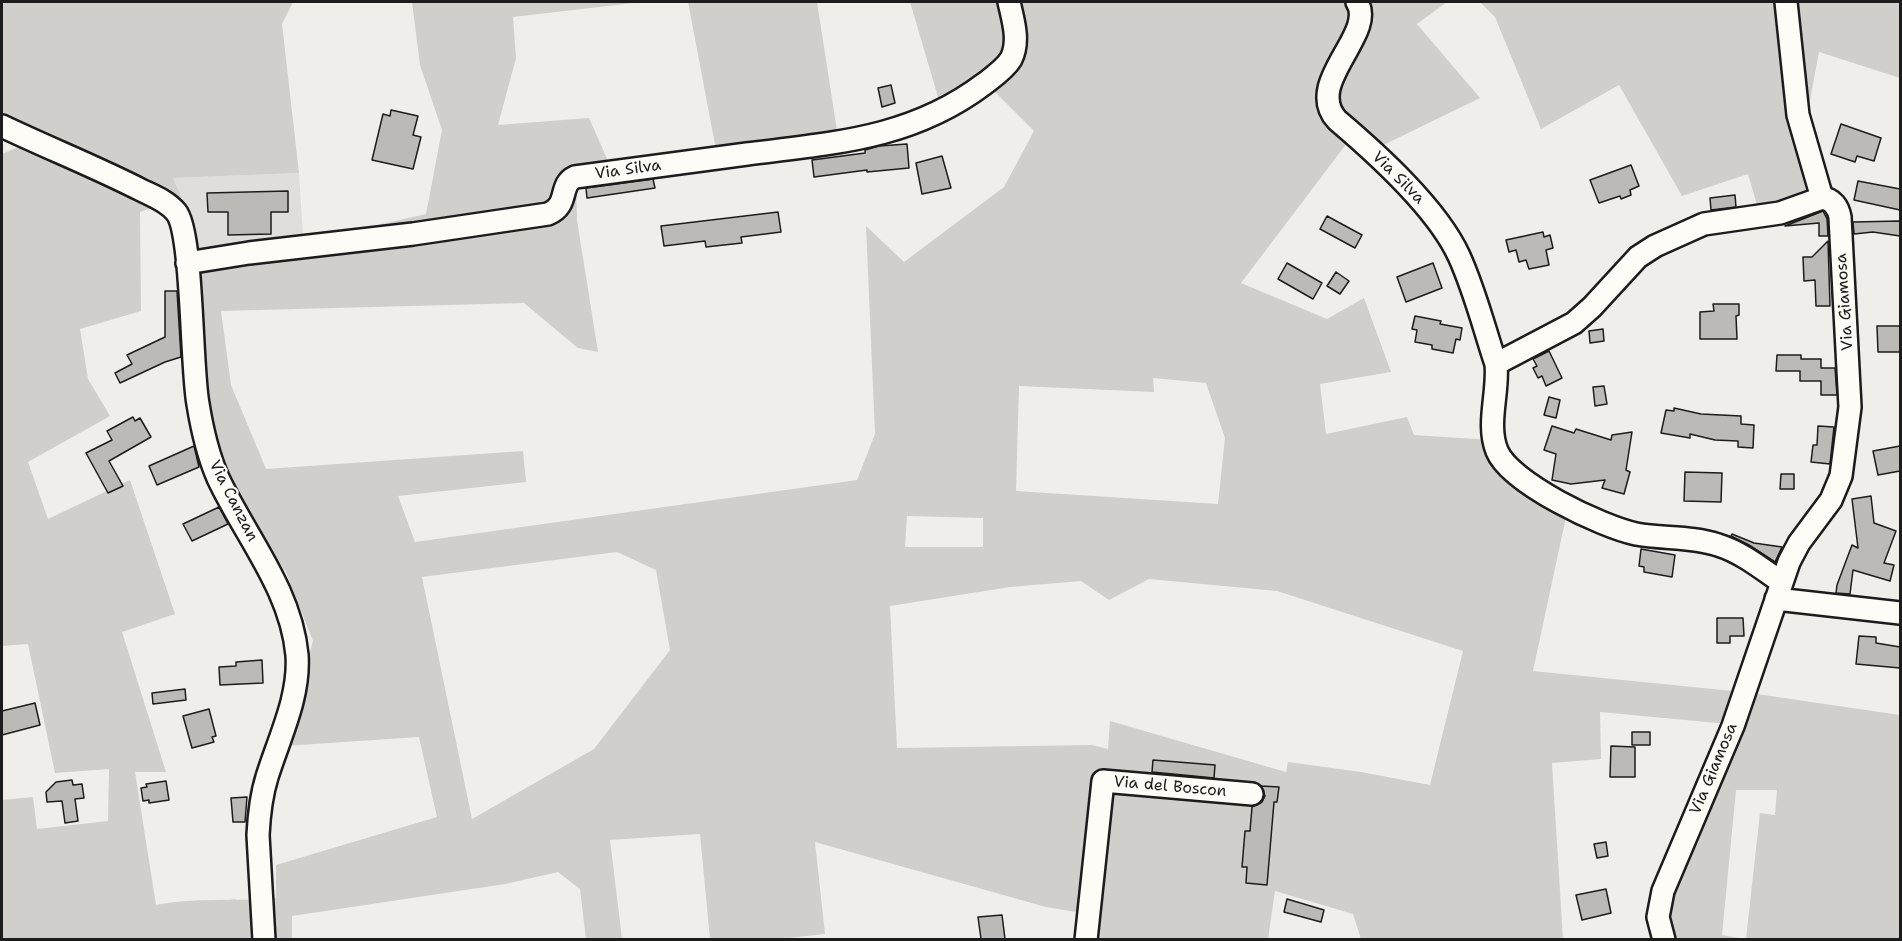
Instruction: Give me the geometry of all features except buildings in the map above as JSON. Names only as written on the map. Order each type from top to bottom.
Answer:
[{"type":"street","name":"Via Silva","points":[[187,263],[548,214],[554,212],[562,204],[567,183],[575,177],[843,142],[891,131],[923,120],[945,109],[982,85],[1009,62],[1016,38],[1009,2]]},
{"type":"street","name":"Via Silva","points":[[1357,2],[1361,16],[1331,84],[1328,107],[1337,120],[1409,187],[1452,243],[1472,288],[1496,364],[1494,441],[1503,461],[1519,477],[1541,492],[1613,527],[1648,536],[1716,544],[1743,556],[1779,590]]},
{"type":"street","name":"Via Giamosa","points":[[1664,939],[1658,917],[1663,891],[1733,726],[1794,551],[1836,489],[1841,476],[1850,416],[1840,217],[1835,204],[1822,198],[1797,115],[1786,2]]},
{"type":"street","name":"Via Canzan","points":[[2,126],[168,204],[183,224],[193,371],[197,402],[209,454],[230,501],[277,585],[291,625],[297,657],[297,674],[290,706],[266,779],[259,818],[264,939]]},
{"type":"street","points":[[1496,364],[1574,322],[1592,307],[1628,266],[1655,246],[1704,224],[1780,213],[1822,198]]},
{"type":"street","points":[[1779,590],[1900,613]]},
{"type":"street","name":"Via del Boscon","points":[[1086,939],[1103,781],[1252,794]]},
{"type":"shaded area","points":[[2,2],[293,2],[282,24],[299,173],[173,178],[182,198],[140,212],[141,311],[80,329],[88,379],[110,416],[28,462],[48,519],[130,480],[175,614],[122,632],[166,772],[135,772],[156,905],[186,901],[276,898],[276,865],[437,817],[419,737],[285,746],[313,641],[286,572],[252,527],[218,456],[200,374],[193,267],[426,214],[442,130],[420,65],[412,2],[642,2],[513,17],[516,58],[498,125],[589,118],[612,170],[576,180],[577,220],[598,352],[578,348],[524,303],[221,311],[231,385],[266,469],[523,451],[526,482],[398,496],[415,542],[857,480],[875,434],[866,226],[904,262],[1004,187],[1034,131],[978,75],[938,97],[910,2],[1447,2],[1417,24],[1480,98],[1367,153],[1347,143],[1241,283],[1327,319],[1364,298],[1391,372],[1320,384],[1326,434],[1407,417],[1414,435],[1492,440],[1497,458],[1569,503],[1533,671],[1743,692],[1900,715],[1900,939],[1746,939],[1668,939],[1665,900],[1739,725],[1600,712],[1601,759],[1552,763],[1563,939],[1361,939],[1353,914],[1275,891],[1268,939],[1092,939],[1094,915],[1046,907],[815,842],[825,934],[770,940],[710,939],[700,834],[610,840],[622,939],[586,939],[580,889],[558,872],[505,884],[292,916],[292,939],[2,939],[2,800],[33,797],[37,829],[108,821],[109,769],[55,773],[28,644],[2,646],[2,154],[25,144],[2,132]],"holes":[[[1153,378],[1206,383],[1225,438],[1218,504],[1016,491],[1019,386],[1154,392]],[[907,516],[983,518],[983,547],[905,547]],[[617,552],[656,570],[670,650],[594,749],[472,819],[422,577]],[[1149,579],[1277,591],[1463,651],[1430,785],[1361,772],[1288,762],[1286,772],[1110,721],[1108,749],[1092,745],[897,748],[890,606],[1010,587],[1081,581],[1109,600]],[[1736,790],[1777,790],[1775,815],[1760,813],[1746,939],[1722,935]]]},
{"type":"shaded area","points":[[688,2],[817,2],[838,137],[717,155]]},
{"type":"shaded area","points":[[1480,2],[1900,2],[1900,78],[1819,52],[1805,127],[1825,196],[1759,212],[1748,174],[1682,196],[1619,85],[1541,129],[1495,17]]},
{"type":"shaded area","points":[[299,173],[304,251],[193,267],[182,198],[173,178]]}]
